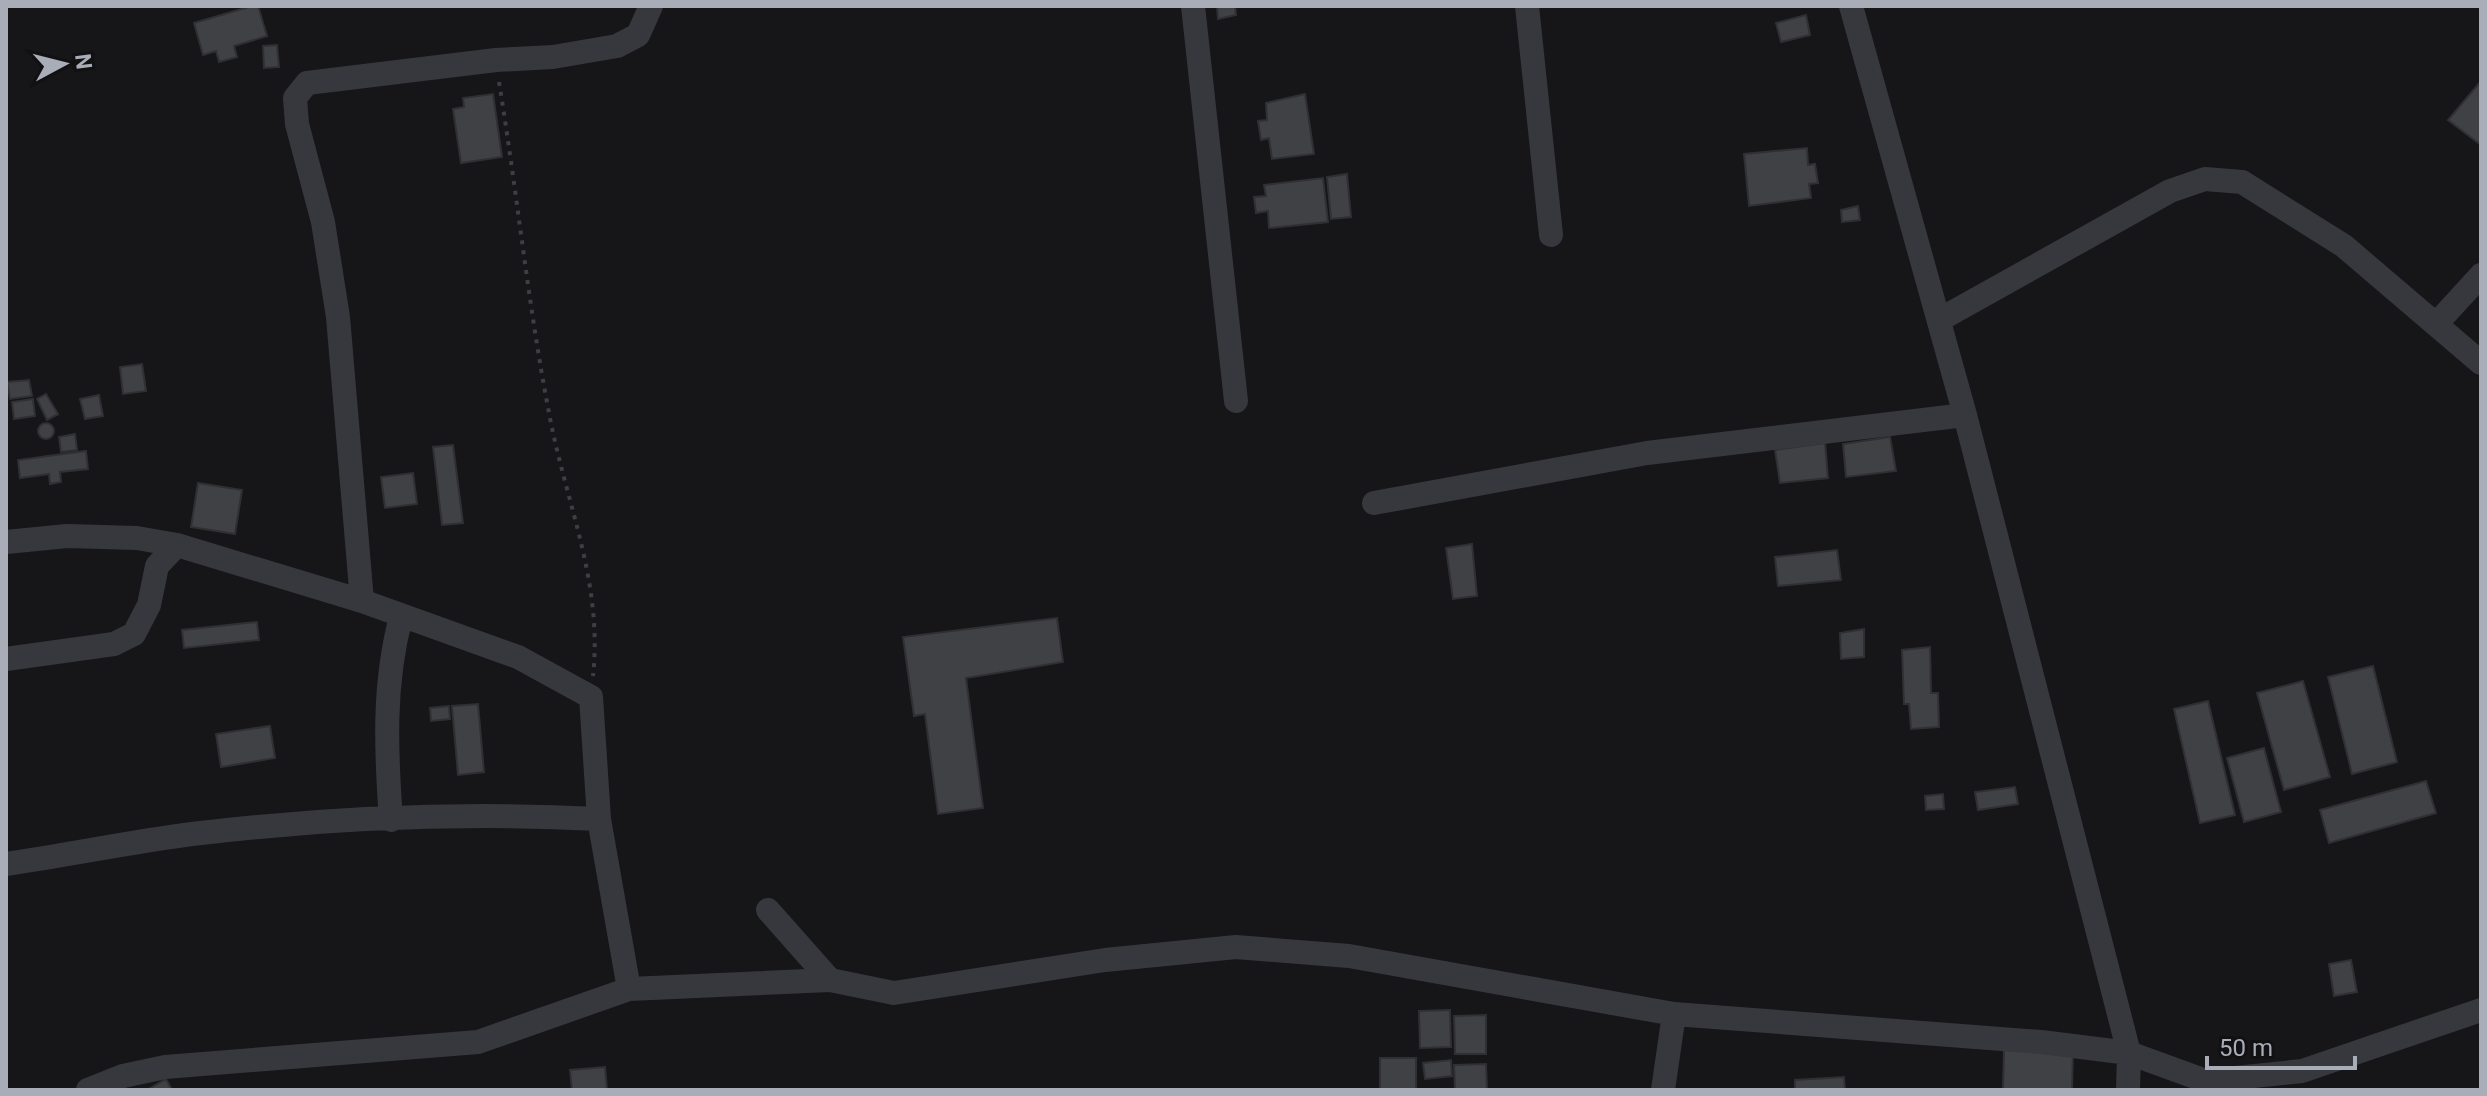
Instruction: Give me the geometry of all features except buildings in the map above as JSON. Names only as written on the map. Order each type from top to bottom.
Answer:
[{"type":"street","points":[[362,601],[338,317],[323,222],[297,124],[295,98],[307,83],[496,60],[553,57],[617,46],[638,35],[651,6]]},
{"type":"street","points":[[1193,6],[1236,401]]},
{"type":"street","points":[[1527,6],[1551,235]]},
{"type":"street","points":[[1851,6],[1965,415],[2129,1053],[2128,1090]]},
{"type":"street","points":[[1939,320],[2170,191],[2205,179],[2242,182],[2344,246],[2438,322],[2481,363]]},
{"type":"street","points":[[2438,322],[2481,275]]},
{"type":"street","points":[[1374,503],[1647,453],[1965,415]]},
{"type":"street","points":[[6,542],[67,536],[137,538],[177,545],[362,601],[518,657],[591,697],[599,819],[629,989]]},
{"type":"street","points":[[6,659],[114,644],[134,634],[149,605],[157,566],[177,545]]},
{"type":"street","points":[[391,820],[387,760],[388,699],[391,654],[401,617]]},
{"type":"street","points":[[6,864],[191,834],[391,820],[544,816],[599,819]]},
{"type":"street","points":[[768,910],[830,980]]},
{"type":"street","points":[[88,1090],[123,1076],[165,1067],[478,1042],[629,989],[830,980],[894,993],[1105,960],[1236,947],[1349,956],[1674,1014],[2041,1042],[2129,1053],[2206,1081],[2302,1071],[2481,1010]]},
{"type":"street","points":[[1663,1090],[1674,1014]]},
{"type":"path","points":[[496,60],[548,412],[568,499],[589,564],[596,645],[591,697]]}]
